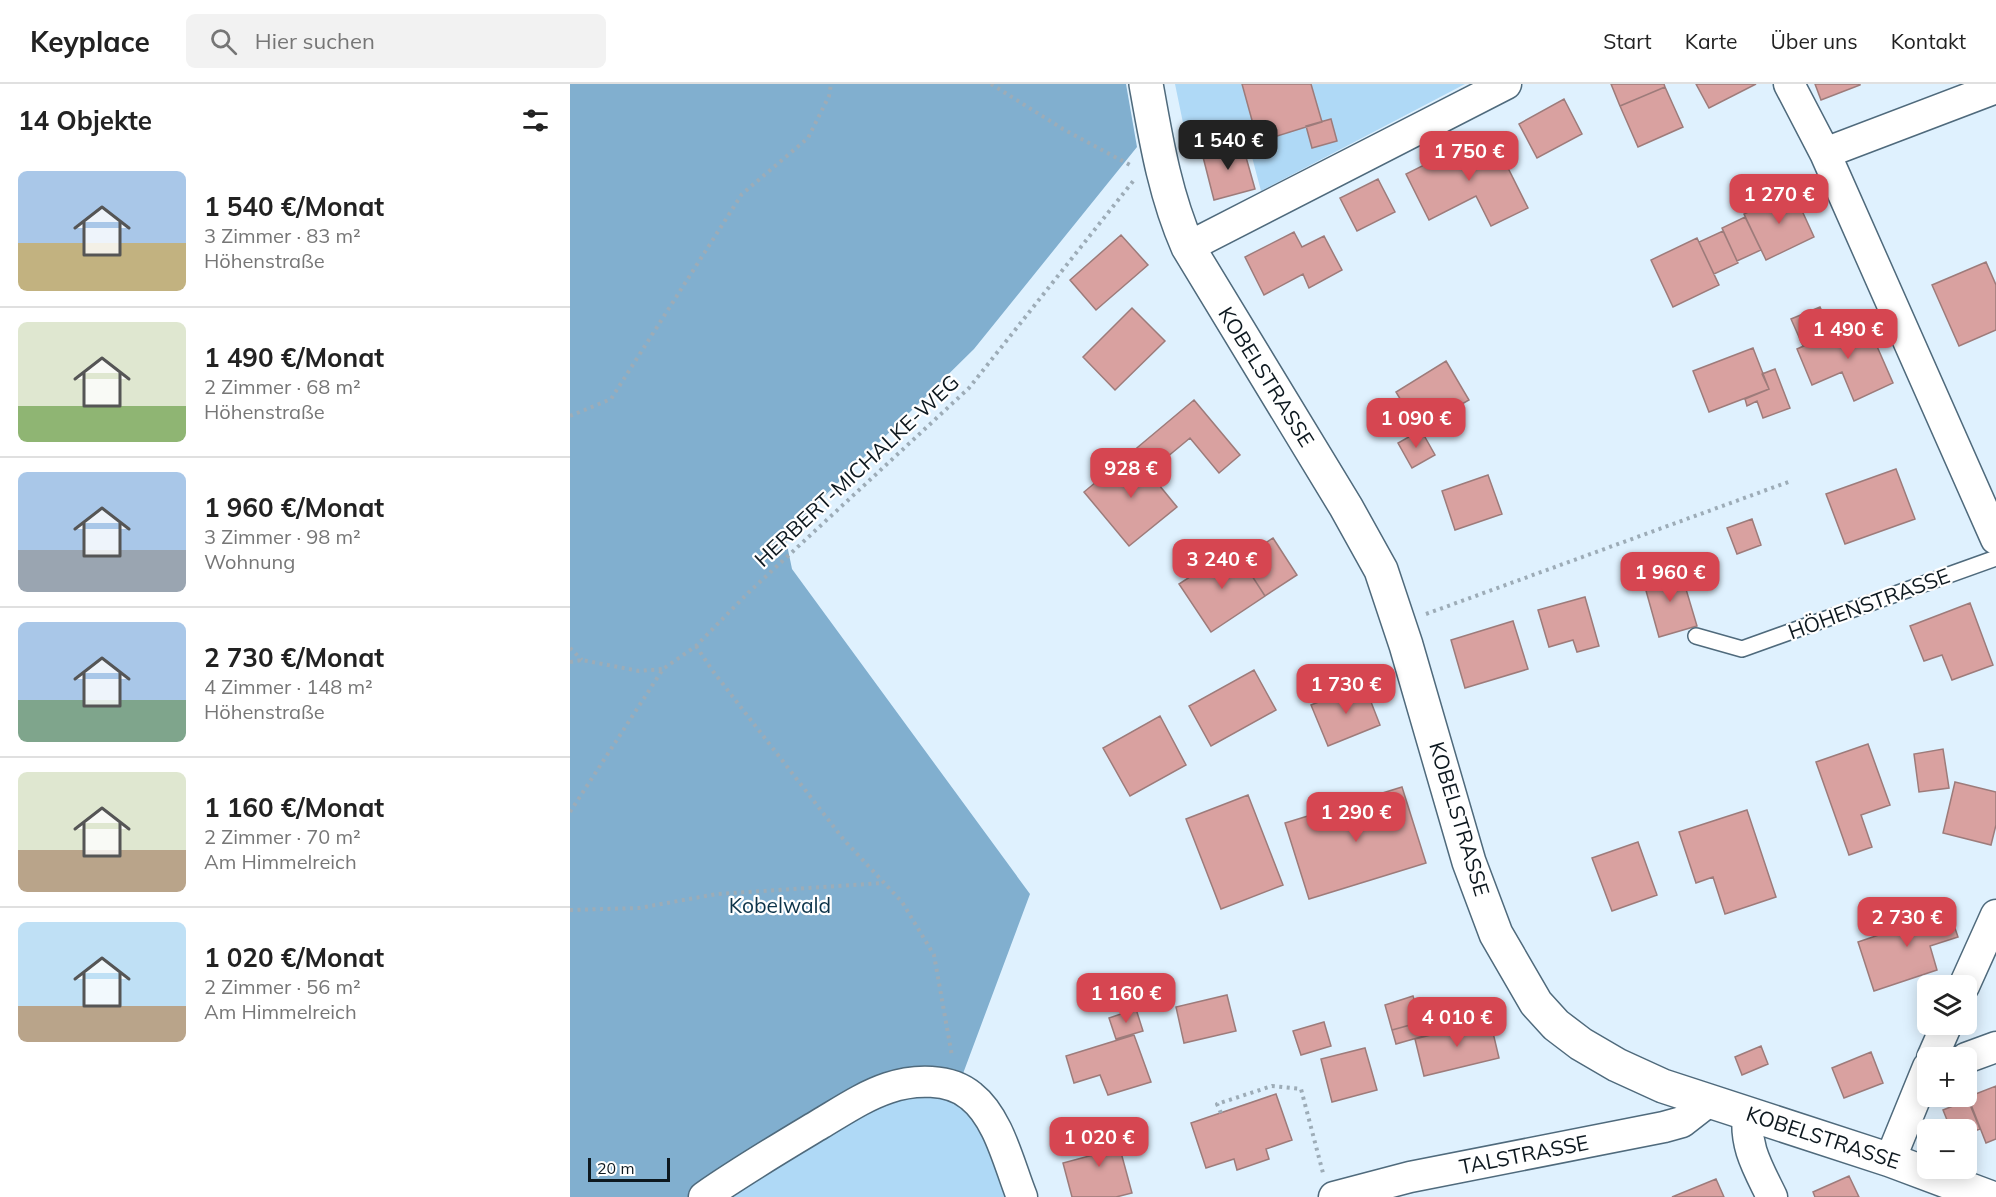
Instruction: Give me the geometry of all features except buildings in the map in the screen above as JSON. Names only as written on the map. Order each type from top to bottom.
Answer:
[{"type":"street","name":"KOBELSTRASSE","points":[[1146,84],[1170,200],[1188,247],[1346,507],[1381,570],[1399,623],[1469,862],[1496,934],[1536,1003],[1556,1025],[1581,1044],[1627,1069],[1709,1101],[1890,1160],[1989,1197]]},
{"type":"street","points":[[1188,247],[1506,84]]},
{"type":"street","points":[[1789,84],[1825,153],[1996,538]]},
{"type":"street","points":[[1825,153],[1996,88]]},
{"type":"street","points":[[1969,975],[1996,915]]},
{"type":"street","points":[[1977,1054],[1996,1047]]},
{"type":"street","points":[[704,1197],[745,1168],[866,1097],[890,1087],[912,1082],[938,1082],[958,1087],[972,1096],[994,1126],[1022,1197]]},
{"type":"street","points":[[1890,1160],[1917,1092]]},
{"type":"street","name":"TALSTRASSE","points":[[1329,1186],[1410,1177],[1664,1127],[1682,1122],[1709,1101]]},
{"type":"street","points":[[1748,1113],[1746,1131],[1750,1151],[1772,1197]]},
{"type":"lane","name":"HÖHENSTRASSE","points":[[1696,636],[1742,649],[1996,558]]},
{"type":"path","points":[[570,416],[611,399],[742,194],[808,138],[829,96],[831,84]]},
{"type":"path","points":[[991,84],[1063,129],[1140,172]]},
{"type":"path","name":"HERBERT-MICHALKE-WEG","points":[[570,812],[663,669],[696,645],[757,585],[969,388],[1140,172],[1157,144]]},
{"type":"path","points":[[1399,623],[1791,481]]},
{"type":"path","points":[[696,645],[712,670],[844,840],[902,902],[934,955],[958,1087]]},
{"type":"path","points":[[570,648],[582,660]]},
{"type":"path","points":[[570,662],[582,660],[639,671],[663,669]]},
{"type":"path","points":[[570,910],[639,908],[717,894],[884,883]]},
{"type":"path","points":[[1221,1113],[1217,1104],[1272,1086],[1301,1089],[1329,1186]]},
{"type":"shaded area","points":[[1175,84],[1465,84],[1261,191],[1247,138],[1189,152]]},
{"type":"shaded area","points":[[958,1087],[1022,1197],[704,1197],[866,1097]]},
{"type":"green space","name":"Kobelwald","points":[[570,84],[1126,84],[1137,147],[974,349],[785,535],[792,569],[1030,894],[958,1087],[912,1082],[704,1197],[570,1197]]}]
